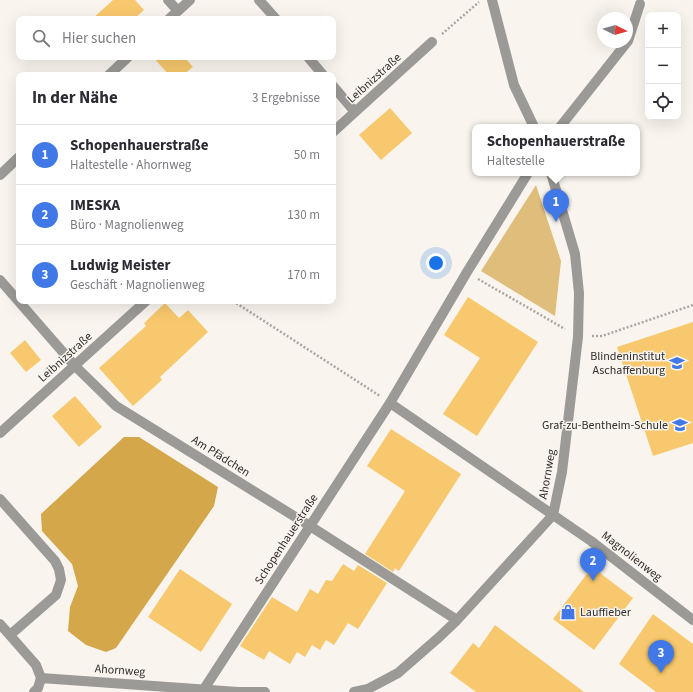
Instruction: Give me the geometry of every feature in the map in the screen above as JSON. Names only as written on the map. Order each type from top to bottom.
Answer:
[{"type":"street","points":[[168,0],[178,11]]},
{"type":"street","points":[[172,16],[190,0]]},
{"type":"street","points":[[259,0],[273,16]]},
{"type":"street","points":[[492,0],[514,86],[533,124]]},
{"type":"street","points":[[562,124],[628,41],[640,4]]},
{"type":"street","name":"Leibnizstraße","points":[[336,129],[432,42]]},
{"type":"street","points":[[112,72],[125,60]]},
{"type":"street","points":[[311,60],[321,72]]},
{"type":"street","points":[[336,90],[355,112]]},
{"type":"street","points":[[0,175],[16,161]]},
{"type":"street","name":"Schopenhauerstraße","points":[[204,689],[390,403],[467,272],[526,176]]},
{"type":"street","name":"Ahornweg","points":[[354,692],[368,689],[398,673],[437,639],[457,620],[553,515],[562,472],[578,337],[579,292],[575,254],[552,176]]},
{"type":"street","name":"Am Pfädchen","points":[[0,280],[16,298]]},
{"type":"street","name":"Am Pfädchen","points":[[21,304],[75,366],[116,406],[310,526],[457,620]]},
{"type":"street","name":"Leibnizstraße","points":[[0,433],[143,304]]},
{"type":"street","points":[[390,403],[553,515]]},
{"type":"street","points":[[0,499],[55,561],[59,569],[61,580],[56,595],[10,635]]},
{"type":"street","name":"Magnolienweg","points":[[553,515],[591,541],[693,620]]},
{"type":"street","points":[[0,624],[36,665],[42,678],[38,688],[34,692]]},
{"type":"street","name":"Ahornweg","points":[[42,678],[265,692]]},
{"type":"path","points":[[432,42],[481,0]]},
{"type":"path","points":[[467,272],[578,337],[602,336],[693,305]]},
{"type":"path","points":[[238,304],[390,403]]},
{"type":"shaded area","points":[[536,185],[561,261],[555,316],[481,271]]},
{"type":"shaded area","points":[[124,437],[139,437],[218,487],[214,506],[116,648],[106,652],[86,645],[68,631],[70,607],[78,586],[72,564],[42,531],[41,514]]},
{"type":"building","points":[[113,0],[135,0],[144,10],[137,16],[95,16]]},
{"type":"building","points":[[156,60],[187,60],[193,67],[187,72],[166,72]]},
{"type":"building","points":[[390,108],[412,133],[381,160],[359,135]]},
{"type":"building","points":[[468,297],[538,342],[477,436],[443,414],[480,358],[444,335]]},
{"type":"building","points":[[164,304],[166,304],[179,318],[188,310],[208,332],[160,377],[162,380],[133,406],[99,368],[146,326],[144,323]]},
{"type":"building","name":"Blindeninstitut Aschaffenburg","points":[[693,322],[693,443],[653,456],[617,347]]},
{"type":"building","points":[[25,340],[41,360],[26,372],[10,353]]},
{"type":"building","points":[[75,396],[102,427],[79,447],[52,416]]},
{"type":"building","points":[[391,429],[461,474],[399,571],[395,568],[393,572],[365,554],[405,491],[367,466]]},
{"type":"building","points":[[343,564],[354,571],[358,565],[387,583],[358,629],[348,623],[334,645],[326,640],[320,650],[312,645],[305,657],[297,652],[290,664],[269,651],[264,660],[240,646],[272,597],[297,612],[310,589],[318,594],[326,580],[332,581]]},
{"type":"building","points":[[592,567],[633,598],[594,650],[553,619]]},
{"type":"building","points":[[180,569],[232,604],[201,652],[148,617]]},
{"type":"building","points":[[653,614],[693,644],[693,692],[656,692],[619,664]]},
{"type":"building","points":[[495,625],[584,692],[476,692],[450,673],[473,643],[479,648]]},
{"type":"place","name":"Schopenhauerstraße","points":[[556,222]]},
{"type":"place","name":"Blindeninstitut Aschaffenburg","points":[[677,363]]},
{"type":"place","name":"Graf-zu-Bentheim-Schule","points":[[680,425]]},
{"type":"place","name":"IMESKA","points":[[593,581]]},
{"type":"place","name":"Lauffieber","points":[[568,612]]},
{"type":"place","name":"Ludwig Meister","points":[[661,673]]}]
